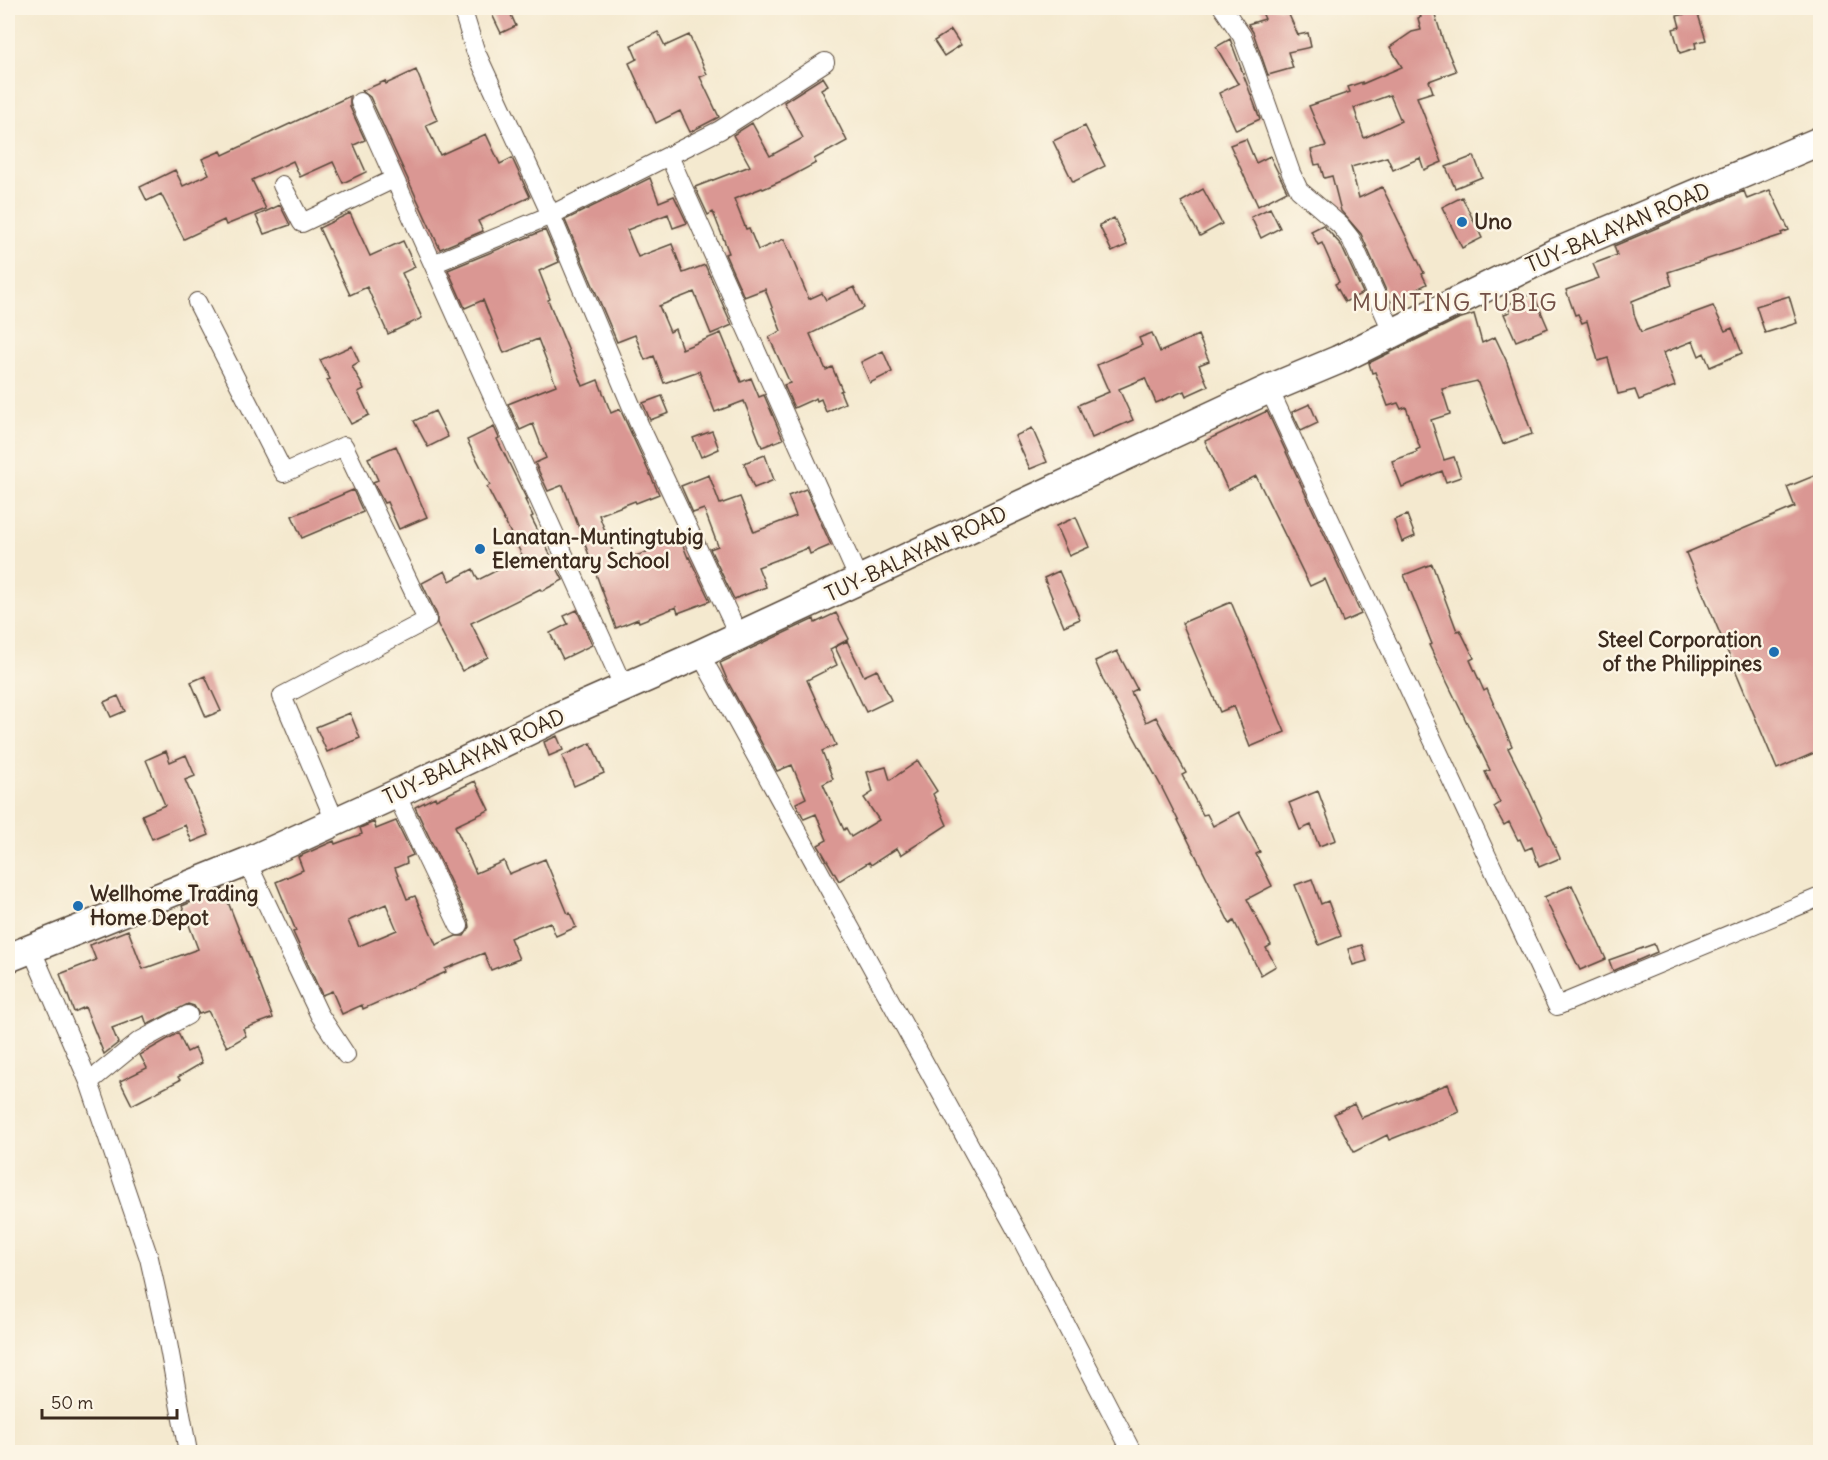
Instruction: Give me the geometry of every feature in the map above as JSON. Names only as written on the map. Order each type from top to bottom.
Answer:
[{"type":"main road","name":"TUY-BALAYAN ROAD","points":[[19,953],[247,862],[1269,389],[1338,360],[1555,253],[1821,141]]},
{"type":"street","points":[[462,8],[475,50],[551,215],[639,424],[739,636]]},
{"type":"street","points":[[1223,8],[1242,36],[1299,190],[1340,225],[1351,239],[1393,333]]},
{"type":"street","points":[[433,264],[551,215],[720,130],[825,62]]},
{"type":"street","points":[[360,102],[624,688]]},
{"type":"street","points":[[669,156],[858,580]]},
{"type":"street","points":[[282,185],[302,223],[394,179]]},
{"type":"street","points":[[197,302],[284,473],[344,446],[427,620],[282,696],[335,821]]},
{"type":"street","points":[[1269,389],[1557,1006],[1821,897]]},
{"type":"street","points":[[700,654],[1024,1244],[1132,1452]]},
{"type":"street","points":[[396,794],[459,926]]},
{"type":"street","points":[[247,862],[319,1014],[346,1055]]},
{"type":"street","points":[[19,953],[89,1082],[149,1258],[168,1343],[188,1452]]},
{"type":"street","points":[[89,1082],[138,1042],[188,1015]]},
{"type":"building","points":[[489,8],[508,8],[516,26],[501,33]]},
{"type":"building","points":[[1260,8],[1286,8],[1298,35],[1308,33],[1311,47],[1288,52],[1293,68],[1268,75],[1248,24],[1265,19]]},
{"type":"building","points":[[1418,8],[1433,8],[1445,47],[1456,71],[1429,81],[1433,92],[1417,97],[1442,162],[1424,170],[1420,158],[1393,170],[1387,157],[1351,167],[1359,198],[1382,187],[1424,273],[1422,274],[1427,284],[1391,302],[1361,234],[1341,211],[1332,176],[1324,178],[1320,164],[1315,165],[1311,150],[1326,146],[1309,106],[1350,92],[1348,87],[1362,82],[1362,84],[1402,67],[1390,47],[1412,32],[1421,30],[1418,18],[1421,17]],"holes":[[[1390,95],[1401,121],[1364,138],[1354,108]]]},
{"type":"building","points":[[1697,11],[1706,40],[1695,43],[1696,48],[1680,53],[1673,29],[1680,27],[1677,16]]},
{"type":"building","points":[[951,30],[961,45],[944,56],[934,41]]},
{"type":"building","points":[[658,32],[665,46],[689,35],[707,74],[700,77],[719,117],[690,132],[680,111],[656,123],[629,63],[637,59],[631,45]]},
{"type":"building","points":[[1230,39],[1260,119],[1236,130],[1219,93],[1238,84],[1216,47]]},
{"type":"building","points":[[416,70],[437,120],[426,125],[440,155],[486,134],[500,164],[512,158],[530,197],[478,221],[483,231],[440,249],[370,97],[362,91],[385,81],[386,84]]},
{"type":"building","points":[[823,77],[828,85],[821,89],[847,141],[814,159],[816,163],[786,179],[734,199],[746,229],[749,228],[758,250],[784,239],[809,299],[822,293],[826,300],[854,287],[864,308],[810,334],[826,370],[832,367],[845,403],[826,412],[821,399],[817,401],[816,398],[794,408],[784,385],[790,383],[769,337],[781,331],[765,289],[744,297],[725,254],[729,253],[713,212],[708,215],[695,187],[750,166],[733,135],[752,123],[770,156],[803,138],[784,102]]},
{"type":"building","points":[[350,96],[350,107],[365,140],[354,145],[366,172],[343,183],[333,162],[300,177],[293,161],[252,180],[266,209],[226,225],[224,220],[184,239],[161,194],[147,201],[140,187],[175,170],[183,186],[209,174],[202,159],[221,151],[223,155]]},
{"type":"building","points":[[1085,126],[1105,166],[1073,182],[1053,141]]},
{"type":"building","points":[[1246,139],[1256,163],[1270,156],[1287,191],[1258,206],[1230,145]]},
{"type":"building","points":[[1474,156],[1482,177],[1455,188],[1446,167]]},
{"type":"building","points":[[650,178],[659,202],[674,196],[687,223],[673,228],[668,214],[627,230],[638,257],[672,244],[683,273],[705,265],[732,325],[711,334],[694,292],[659,306],[670,332],[675,329],[682,349],[721,333],[741,382],[751,378],[759,397],[764,395],[783,439],[762,447],[744,401],[715,412],[699,371],[664,383],[654,356],[645,360],[635,335],[617,342],[565,220]]},
{"type":"building","points":[[1203,189],[1222,224],[1200,236],[1181,202]]},
{"type":"building","points":[[1770,190],[1789,230],[1781,233],[1782,235],[1668,272],[1672,285],[1632,301],[1641,332],[1713,306],[1725,331],[1732,328],[1742,353],[1710,367],[1704,353],[1699,356],[1693,341],[1663,353],[1675,386],[1639,400],[1635,390],[1618,394],[1608,358],[1598,361],[1587,321],[1582,323],[1578,314],[1575,315],[1566,290],[1599,278],[1593,264],[1617,255],[1614,246],[1744,191],[1747,199]]},
{"type":"building","name":"Uno","points":[[1462,197],[1482,238],[1462,248],[1442,207]]},
{"type":"building","points":[[280,205],[290,225],[264,234],[256,216]]},
{"type":"building","points":[[1270,208],[1280,228],[1261,238],[1251,217]]},
{"type":"building","points":[[350,213],[370,256],[403,241],[415,267],[402,273],[422,318],[388,334],[367,287],[350,295],[319,228]]},
{"type":"building","points":[[1114,218],[1127,245],[1112,252],[1099,225]]},
{"type":"building","points":[[1323,225],[1341,245],[1363,293],[1345,302],[1335,284],[1339,282],[1322,243],[1318,245],[1311,231]]},
{"type":"building","points":[[545,230],[559,262],[539,271],[550,299],[548,300],[583,386],[598,380],[611,413],[620,409],[659,494],[599,515],[617,563],[652,550],[650,545],[678,533],[710,601],[678,613],[676,607],[639,622],[638,619],[616,628],[563,485],[548,491],[535,463],[546,458],[533,424],[520,430],[508,404],[556,385],[538,339],[504,353],[483,300],[465,308],[448,270]]},
{"type":"building","points":[[1533,293],[1548,328],[1516,341],[1504,314],[1510,312],[1507,305]]},
{"type":"building","points":[[1789,296],[1797,323],[1765,333],[1756,306]]},
{"type":"building","points":[[1474,314],[1482,343],[1495,337],[1506,360],[1532,434],[1503,444],[1477,381],[1442,389],[1450,414],[1431,420],[1444,460],[1454,457],[1461,477],[1446,482],[1442,471],[1402,487],[1392,461],[1417,452],[1416,450],[1420,448],[1406,407],[1401,409],[1398,403],[1388,406],[1375,372],[1372,373],[1369,363],[1458,319]]},
{"type":"building","points":[[1152,333],[1160,352],[1198,335],[1209,361],[1199,365],[1208,386],[1186,396],[1184,391],[1156,403],[1145,378],[1119,389],[1133,420],[1092,438],[1078,405],[1109,392],[1097,365],[1142,345],[1139,338]]},
{"type":"building","points":[[352,346],[359,362],[352,366],[364,389],[358,392],[369,415],[351,424],[327,380],[330,379],[320,360]]},
{"type":"building","points":[[883,351],[892,372],[870,383],[861,362]]},
{"type":"building","points":[[662,396],[669,413],[650,420],[643,403]]},
{"type":"building","points":[[1310,404],[1318,423],[1301,431],[1292,412]]},
{"type":"building","points":[[435,411],[448,437],[428,447],[414,421]]},
{"type":"building","points":[[1267,411],[1361,614],[1343,622],[1325,579],[1310,586],[1256,476],[1228,490],[1205,441]]},
{"type":"building","points":[[494,427],[499,438],[497,439],[527,500],[525,500],[533,516],[531,517],[563,580],[471,623],[488,657],[462,671],[437,623],[437,615],[422,583],[445,571],[450,581],[473,569],[478,580],[523,557],[487,487],[490,485],[467,440]]},
{"type":"building","points":[[1032,428],[1047,462],[1030,469],[1015,436]]},
{"type":"building","points":[[712,431],[719,449],[701,457],[693,438]]},
{"type":"building","points":[[396,446],[427,517],[399,529],[387,502],[384,503],[373,482],[378,480],[368,458]]},
{"type":"building","points":[[765,455],[774,480],[754,488],[744,463]]},
{"type":"building","name":"Steel Corporation of the Philippines","points":[[1821,473],[1821,750],[1777,769],[1686,553],[1795,507],[1787,487]]},
{"type":"building","points":[[709,475],[720,504],[740,497],[754,532],[796,516],[788,496],[806,489],[831,545],[810,554],[808,548],[758,567],[766,587],[734,599],[710,549],[718,546],[704,509],[693,513],[681,486]]},
{"type":"building","points":[[353,490],[363,512],[302,538],[292,516]]},
{"type":"building","points":[[1407,515],[1415,536],[1402,542],[1394,520]]},
{"type":"building","points":[[1076,517],[1089,547],[1069,556],[1056,526]]},
{"type":"building","points":[[1432,564],[1457,631],[1460,630],[1474,658],[1470,660],[1484,691],[1487,689],[1512,746],[1508,748],[1560,858],[1539,867],[1532,847],[1525,850],[1509,822],[1504,825],[1494,807],[1500,803],[1485,772],[1490,770],[1429,645],[1432,644],[1404,575]]},
{"type":"building","points":[[1059,571],[1080,619],[1064,626],[1044,578]]},
{"type":"building","points":[[1231,602],[1285,732],[1250,747],[1234,706],[1220,712],[1182,623]]},
{"type":"building","points":[[577,610],[592,645],[563,659],[550,633],[568,624],[564,616]]},
{"type":"building","points":[[836,613],[849,639],[830,649],[837,665],[807,680],[836,745],[822,751],[833,779],[823,784],[844,830],[846,828],[851,837],[879,820],[864,798],[873,792],[867,772],[886,767],[890,780],[918,761],[937,791],[933,794],[947,825],[901,855],[897,848],[871,865],[869,862],[839,881],[818,845],[827,840],[816,814],[804,819],[796,803],[806,798],[792,765],[777,771],[720,663],[814,619],[815,623]]},
{"type":"building","points":[[847,641],[864,676],[877,670],[891,700],[866,712],[835,647]]},
{"type":"building","points":[[1117,651],[1137,689],[1131,692],[1146,722],[1156,717],[1186,773],[1182,775],[1203,815],[1207,814],[1213,826],[1239,812],[1260,852],[1256,854],[1272,886],[1247,899],[1271,945],[1266,948],[1276,966],[1261,975],[1234,921],[1230,924],[1161,786],[1104,682],[1095,661]]},
{"type":"building","points":[[205,676],[221,711],[206,717],[191,682]]},
{"type":"building","points":[[118,696],[125,711],[111,717],[104,702]]},
{"type":"building","points":[[350,713],[360,738],[327,752],[316,727]]},
{"type":"building","points":[[557,736],[563,750],[549,756],[544,742]]},
{"type":"building","points":[[591,743],[604,773],[574,786],[562,756]]},
{"type":"building","points":[[166,751],[170,762],[186,755],[195,776],[185,780],[209,835],[192,842],[185,825],[152,839],[142,815],[165,805],[146,760]]},
{"type":"building","points":[[475,781],[489,810],[455,826],[476,873],[504,861],[509,874],[545,859],[568,914],[570,913],[576,927],[556,936],[550,922],[510,938],[519,959],[491,970],[484,953],[445,969],[446,972],[363,1009],[362,1005],[342,1014],[332,991],[322,995],[293,932],[296,931],[276,882],[303,870],[298,857],[334,841],[335,844],[362,834],[360,828],[374,822],[376,829],[396,821],[413,855],[406,858],[407,863],[395,868],[407,899],[415,896],[436,945],[456,936],[464,936],[470,927],[469,921],[415,807],[435,797],[436,800]],"holes":[[[386,904],[397,930],[359,946],[348,921]]]},
{"type":"building","points":[[1318,791],[1336,840],[1319,846],[1311,825],[1300,830],[1289,803]]},
{"type":"building","points":[[1312,879],[1321,904],[1328,901],[1341,936],[1319,945],[1295,885]]},
{"type":"building","points":[[1572,885],[1606,959],[1580,970],[1544,897]]},
{"type":"building","points":[[223,889],[273,1018],[243,1029],[246,1036],[227,1047],[208,1011],[199,1014],[194,1006],[188,1004],[147,1025],[144,1016],[112,1028],[118,1043],[104,1054],[85,1007],[74,1012],[60,974],[96,960],[90,945],[128,930],[143,969],[198,949],[182,906]]},
{"type":"building","points":[[1654,944],[1657,952],[1613,971],[1609,960]]},
{"type":"building","points":[[1362,945],[1367,961],[1353,965],[1348,949]]},
{"type":"building","points":[[178,1033],[187,1052],[195,1048],[202,1063],[178,1077],[180,1080],[132,1105],[120,1081],[147,1068],[140,1055]]},
{"type":"building","points":[[1448,1084],[1459,1112],[1389,1140],[1387,1135],[1354,1152],[1334,1114],[1354,1104],[1361,1118]]},
{"type":"place","name":"Uno","points":[[1462,222]]},
{"type":"place","name":"Lanatan-Muntingtubig Elementary School","points":[[480,549]]},
{"type":"place","name":"Steel Corporation of the Philippines","points":[[1774,652]]},
{"type":"place","name":"Wellhome Trading Home Depot","points":[[78,906]]},
{"type":"district","name":"MUNTING TUBIG","points":[[1455,303]]}]
